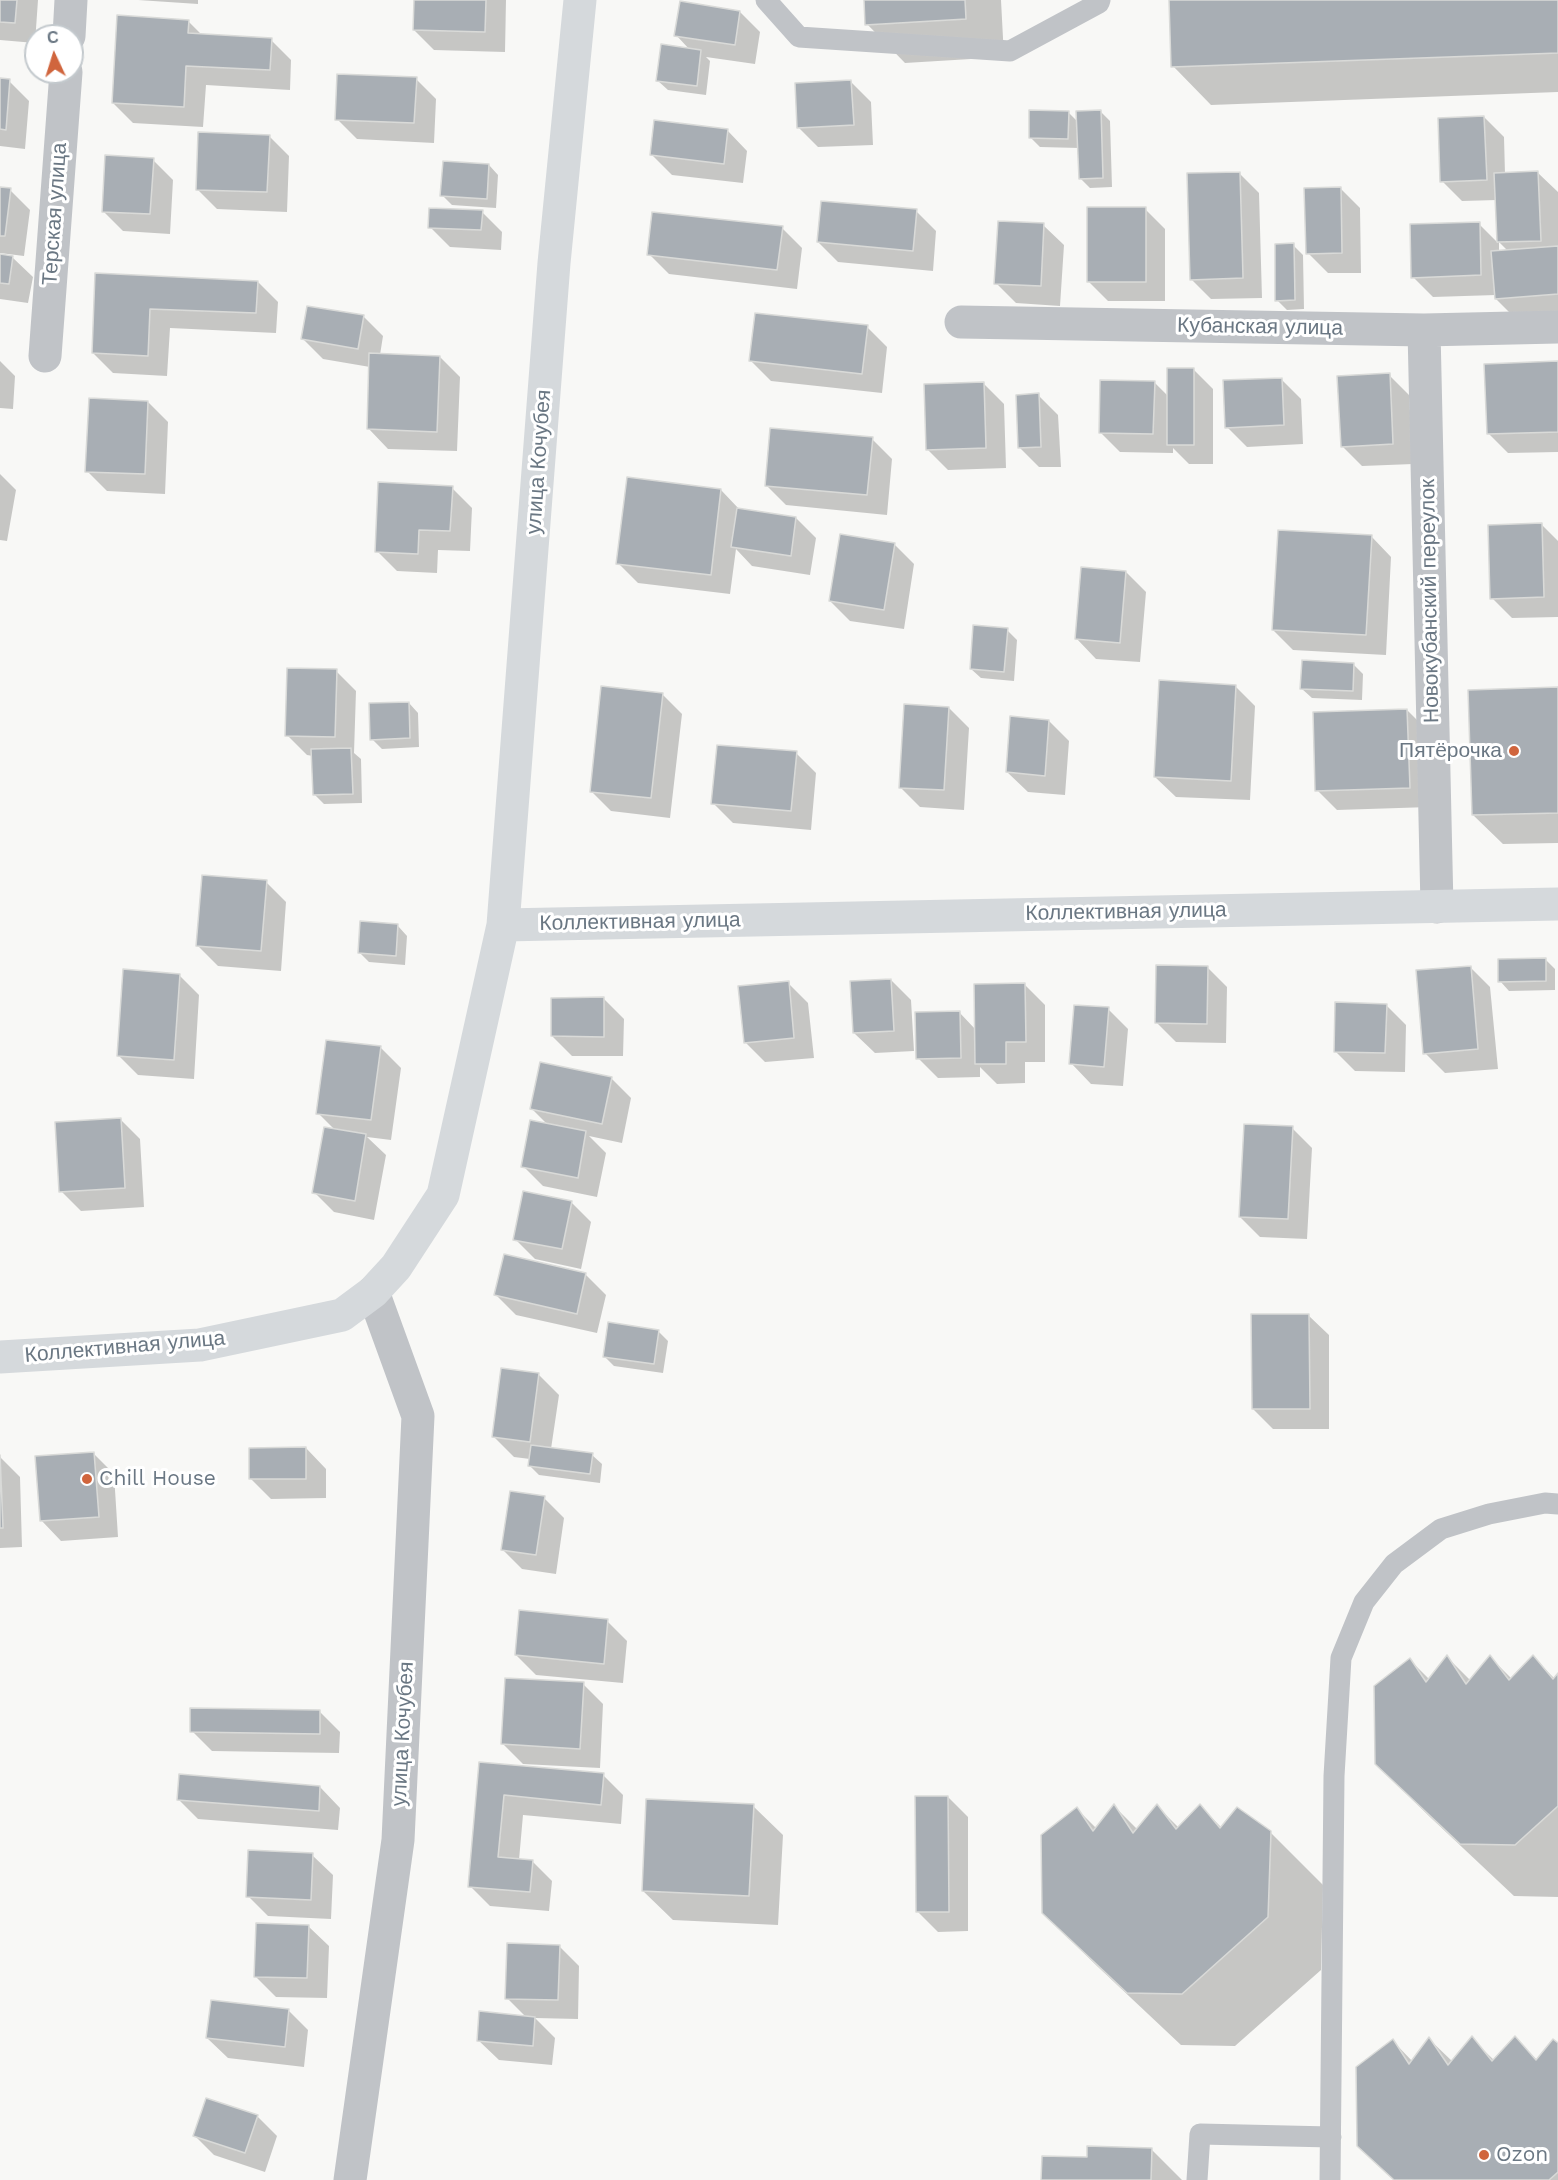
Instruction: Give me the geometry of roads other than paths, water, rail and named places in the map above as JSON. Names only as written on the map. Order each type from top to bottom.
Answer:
[{"type":"street","points":[[70,24],[71,0]]},
{"type":"street","name":"улица Кочубея","points":[[503,925],[554,263],[580,0]]},
{"type":"street","name":"Терская улица","points":[[45,357],[65,84]]},
{"type":"street","name":"Кубанская улица","points":[[962,322],[1424,330],[1558,327]]},
{"type":"street","name":"Новокубанский переулок","points":[[1424,330],[1437,907]]},
{"type":"street","name":"Коллективная улица","points":[[0,1357],[200,1345],[342,1315],[373,1292],[396,1267],[443,1195],[503,925],[1558,904]]},
{"type":"street","name":"улица Кочубея","points":[[350,2180],[398,1840],[418,1416],[373,1292]]},
{"type":"lane","points":[[766,0],[799,37],[1010,51],[1099,3],[1100,0]]},
{"type":"lane","points":[[1330,2180],[1334,1776],[1341,1658],[1364,1602],[1394,1564],[1441,1529],[1489,1514],[1545,1503],[1558,1504]]},
{"type":"lane","points":[[1197,2180],[1200,2134],[1331,2137]]},
{"type":"place","name":"Пятёрочка","points":[[1514,751]]},
{"type":"place","name":"Chill House","points":[[87,1479]]},
{"type":"place","name":"Ozon","points":[[1484,2155]]}]
